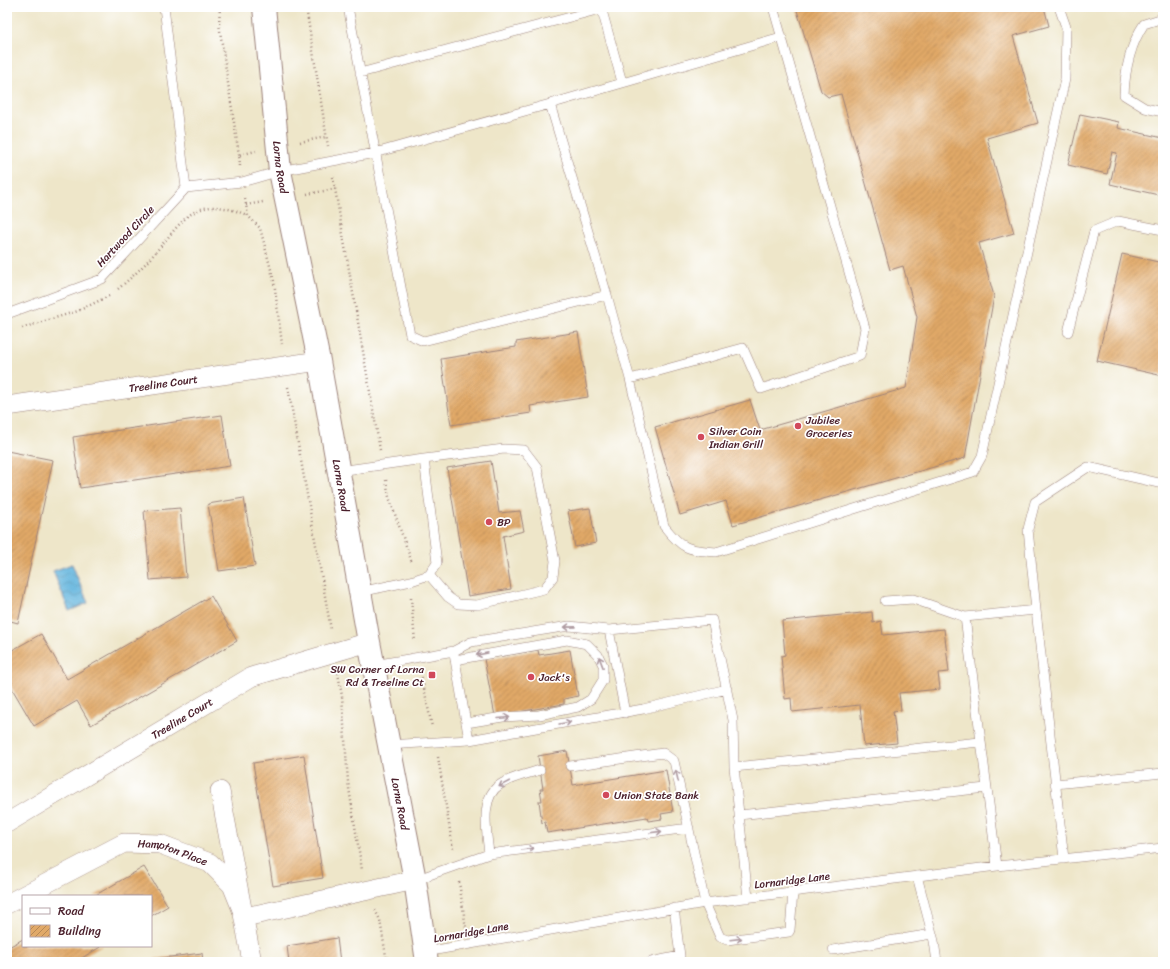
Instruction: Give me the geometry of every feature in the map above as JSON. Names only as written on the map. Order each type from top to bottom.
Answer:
[{"type":"street","name":"Lorna Road","points":[[264,7],[280,171],[319,361],[388,745],[415,880],[426,957]]},
{"type":"street","name":"Treeline Court","points":[[7,406],[319,361]]},
{"type":"street","name":"Treeline Court","points":[[7,823],[251,676],[369,642]]},
{"type":"street","points":[[220,791],[245,917],[252,962]]},
{"type":"street","name":"Hampton Place","points":[[24,895],[124,843],[160,844],[210,863],[232,885],[245,917]]},
{"type":"street","points":[[245,917],[415,880]]},
{"type":"street","name":"Hampton Place","points":[[7,904],[22,896]]},
{"type":"lane","points":[[164,7],[186,188],[242,182],[280,171],[374,154],[781,37]]},
{"type":"lane","points":[[348,7],[374,154],[410,335],[423,342],[607,295]]},
{"type":"lane","points":[[630,379],[743,348],[761,389],[860,356],[864,328],[773,7]]},
{"type":"lane","points":[[550,104],[607,295],[630,379],[664,526],[676,541],[691,550],[716,552],[973,472],[982,456],[1065,79],[1066,27],[1059,7]]},
{"type":"lane","points":[[360,73],[603,8],[622,82]]},
{"type":"lane","points":[[1163,18],[1144,24],[1134,38],[1124,76],[1124,95],[1145,108],[1163,112]]},
{"type":"lane","name":"Hartwood Circle","points":[[7,314],[102,279],[186,188]]},
{"type":"lane","points":[[1068,332],[1094,231],[1118,221],[1163,230]]},
{"type":"lane","points":[[339,471],[504,449],[524,450],[537,467],[555,561],[553,577],[544,589],[477,605],[458,604],[448,597],[429,575]]},
{"type":"lane","points":[[360,592],[411,581],[429,575],[437,563],[424,459]]},
{"type":"lane","points":[[1064,859],[1028,529],[1035,502],[1088,467],[1163,484]]},
{"type":"lane","points":[[885,601],[912,598],[965,617],[1036,610]]},
{"type":"lane","points":[[965,617],[997,866]]},
{"type":"lane","points":[[455,656],[472,642],[569,626],[609,630],[712,620],[733,720],[734,768],[748,898]]},
{"type":"lane","points":[[609,630],[625,713]]},
{"type":"lane","points":[[374,665],[418,658],[455,656],[567,640],[587,644],[598,655],[603,665],[603,680],[591,699],[578,707],[539,715],[466,722]]},
{"type":"lane","points":[[455,656],[469,740]]},
{"type":"lane","points":[[388,745],[469,740],[625,713],[726,689]]},
{"type":"lane","points":[[734,768],[980,742]]},
{"type":"lane","points":[[570,766],[663,754],[674,761],[705,903],[720,937],[727,940],[789,932],[793,892]]},
{"type":"lane","points":[[489,854],[486,816],[491,793],[502,783],[540,770]]},
{"type":"lane","points":[[1055,784],[1163,773]]},
{"type":"lane","points":[[739,815],[986,788]]},
{"type":"lane","points":[[415,880],[489,854],[689,828]]},
{"type":"lane","name":"Lornaridge Lane","points":[[426,957],[469,945],[705,903],[997,866],[1163,848]]},
{"type":"lane","points":[[917,876],[932,934],[937,962]]},
{"type":"lane","points":[[651,962],[680,956],[674,908]]},
{"type":"lane","points":[[833,950],[932,934]]},
{"type":"path","points":[[220,7],[219,24],[248,216],[260,228],[274,281],[284,366],[335,652],[342,696],[348,782],[365,891],[380,920],[387,962]]},
{"type":"path","points":[[306,7],[330,162],[389,497],[412,562],[410,603],[418,658],[436,742],[469,945]]},
{"type":"path","points":[[239,155],[326,137]]},
{"type":"water","points":[[72,564],[88,603],[69,611],[53,571]]},
{"type":"building","points":[[796,7],[1044,7],[1049,26],[1013,36],[1038,123],[987,138],[1014,233],[979,243],[994,296],[965,458],[733,525],[726,501],[680,515],[655,427],[750,400],[760,430],[906,388],[917,317],[903,266],[890,270],[841,94],[828,97],[821,91]]},
{"type":"building","points":[[1080,114],[1119,122],[1118,128],[1163,138],[1163,196],[1110,184],[1117,153],[1112,152],[1107,174],[1068,165]]},
{"type":"building","points":[[1122,254],[1163,263],[1163,376],[1097,361]]},
{"type":"building","points":[[578,332],[588,397],[530,406],[531,413],[451,425],[441,359],[516,347],[516,342]]},
{"type":"building","points":[[222,415],[230,466],[80,488],[73,437]]},
{"type":"building","points":[[7,451],[53,460],[18,623],[7,620]]},
{"type":"building","name":"BP","points":[[491,461],[499,513],[520,511],[524,531],[503,536],[511,589],[468,596],[447,468]]},
{"type":"building","points":[[244,498],[255,566],[219,571],[208,504]]},
{"type":"building","points":[[180,508],[186,577],[150,580],[144,511]]},
{"type":"building","points":[[590,508],[596,543],[575,547],[568,511]]},
{"type":"building","points":[[211,596],[237,641],[91,725],[77,701],[34,726],[7,680],[7,653],[41,634],[67,679]]},
{"type":"building","points":[[872,612],[873,623],[881,621],[883,635],[944,629],[949,672],[938,673],[940,689],[899,693],[901,710],[893,711],[897,743],[864,746],[860,705],[792,712],[791,698],[785,699],[781,656],[785,655],[782,621]]},
{"type":"building","name":"Jack's","points":[[538,650],[539,655],[570,650],[578,696],[564,699],[564,704],[495,716],[484,659]]},
{"type":"building","name":"Union State Bank","points":[[567,751],[573,785],[666,770],[673,812],[661,814],[662,819],[648,821],[647,817],[547,833],[545,822],[542,823],[539,801],[542,801],[540,789],[543,789],[538,756]]},
{"type":"building","points":[[304,755],[323,878],[273,886],[253,763]]},
{"type":"building","points":[[144,867],[168,906],[152,915],[152,895],[96,895]]},
{"type":"building","points":[[337,938],[340,962],[289,962],[287,946]]},
{"type":"building","points":[[22,940],[22,947],[100,947],[75,962],[7,962],[7,948]]},
{"type":"building","points":[[202,953],[203,962],[154,962],[154,959]]},
{"type":"place","name":"Jubilee Groceries","points":[[798,426]]},
{"type":"place","name":"Silver Coin Indian Grill","points":[[701,437]]},
{"type":"place","name":"BP","points":[[489,522]]},
{"type":"place","name":"SW Corner of Lorna Rd & Treeline Ct","points":[[432,675]]},
{"type":"place","name":"Jack's","points":[[531,677]]},
{"type":"place","name":"Union State Bank","points":[[606,795]]}]
